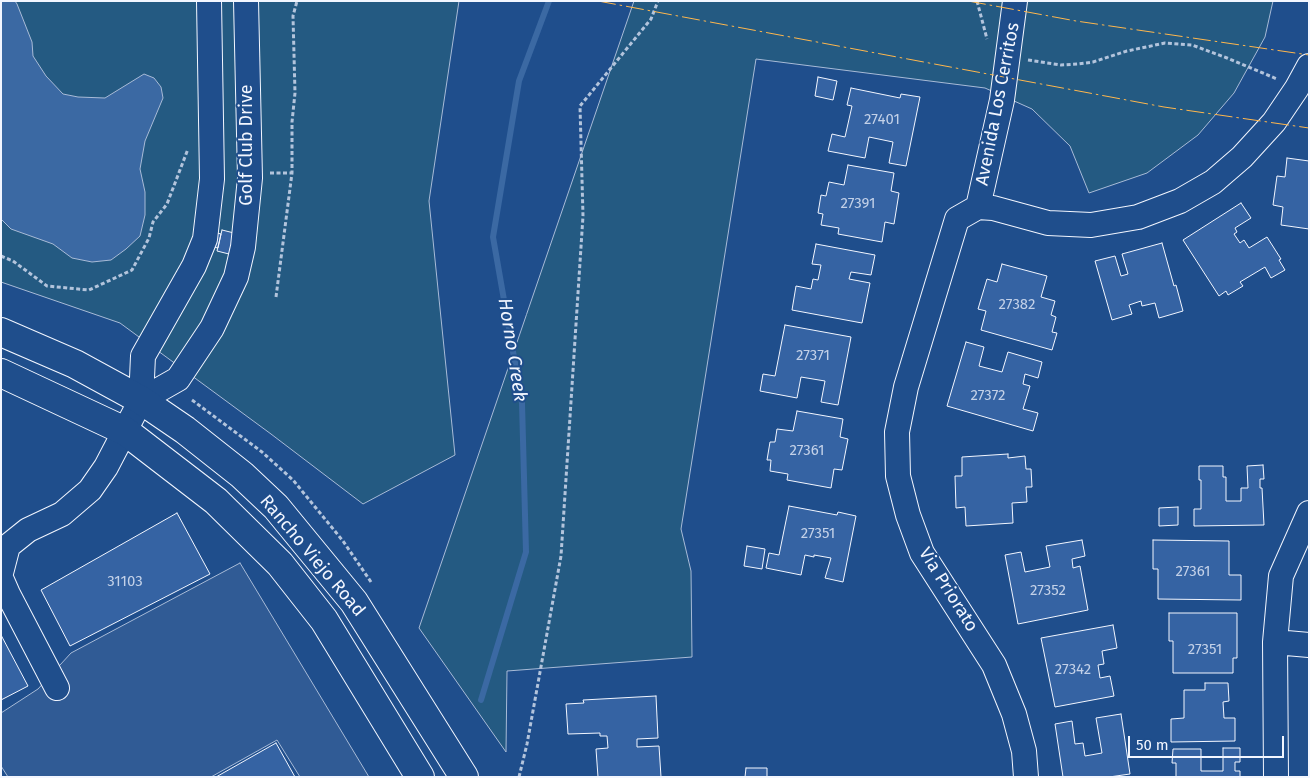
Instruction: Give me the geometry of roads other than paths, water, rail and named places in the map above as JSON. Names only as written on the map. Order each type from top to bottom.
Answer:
[{"type":"main road","name":"Rancho Viejo Road","points":[[1,332],[75,364],[141,400],[185,430],[242,475],[276,507],[354,602],[464,777]]},
{"type":"main road","name":"Rancho Viejo Road","points":[[1,373],[125,431],[216,500],[280,564],[324,620],[415,775]]},
{"type":"street","name":"Golf Club Drive","points":[[1,573],[8,546],[28,530],[62,514],[90,490],[106,468],[141,400],[143,356],[194,266],[204,239],[212,179],[209,1]]},
{"type":"street","name":"Golf Club Drive","points":[[141,400],[178,380],[212,328],[236,277],[243,247],[250,178],[246,1]]},
{"type":"street","name":"Avenida Los Cerritos","points":[[978,207],[1002,100],[1016,1]]},
{"type":"street","points":[[978,207],[993,208],[1048,224],[1091,225],[1138,217],[1180,201],[1213,182],[1242,157],[1274,122],[1309,66]]},
{"type":"street","name":"Via Priorato","points":[[978,207],[957,219],[906,387],[897,432],[898,476],[908,515],[922,553],[994,664],[1014,714],[1024,751],[1026,777]]},
{"type":"street","points":[[1276,777],[1275,642],[1281,576],[1309,513]]},
{"type":"street","points":[[1,578],[57,688]]},
{"type":"street","points":[[1275,642],[1309,645]]},
{"type":"waterway","name":"Horno Creek","points":[[481,700],[526,552],[522,403],[493,237],[519,81],[549,1]]}]
